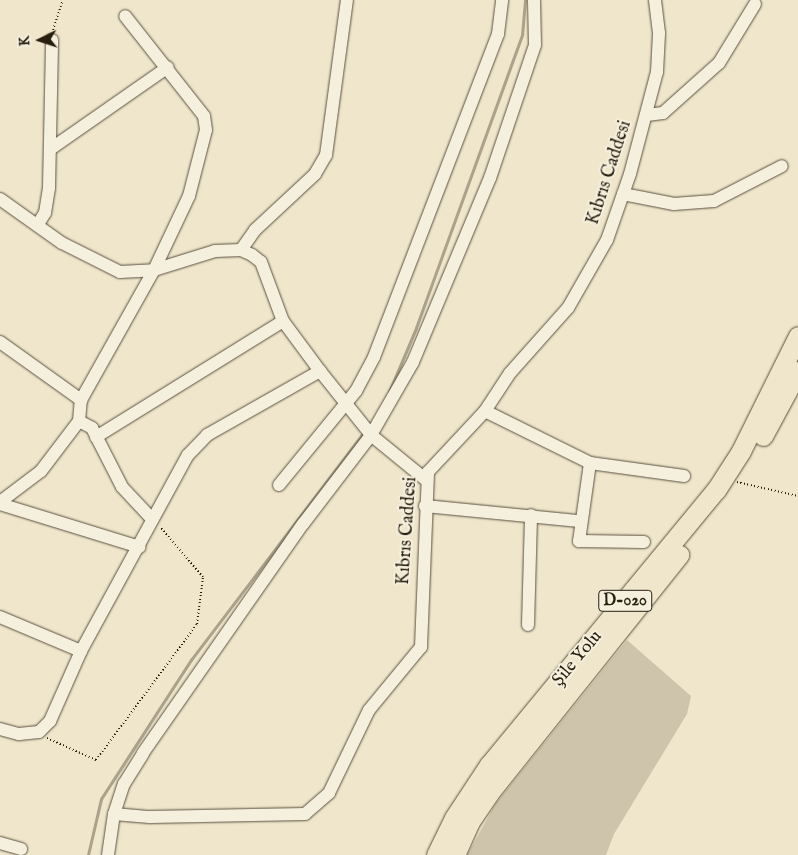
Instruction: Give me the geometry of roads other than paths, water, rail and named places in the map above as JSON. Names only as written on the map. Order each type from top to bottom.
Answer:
[{"type":"highway","name":"Şile Yolu","points":[[436,855],[454,818],[489,765],[716,490],[741,451],[798,336]]},
{"type":"highway","name":"Şile Yolu","points":[[454,855],[469,823],[489,793],[735,482],[798,371]]},
{"type":"street","points":[[241,250],[255,230],[315,174],[326,155],[347,0]]},
{"type":"street","points":[[279,485],[348,402],[382,340],[498,34],[502,0]]},
{"type":"street","points":[[108,855],[114,814],[124,784],[143,753],[303,524],[371,435],[409,370],[437,310],[490,178],[535,45],[534,0]]},
{"type":"street","name":"Kıbrıs Caddesi","points":[[114,814],[150,817],[297,814],[318,806],[329,792],[369,710],[421,647],[425,479],[432,464],[485,411],[510,373],[578,294],[607,240],[647,116],[659,54],[656,0]]},
{"type":"street","points":[[647,116],[663,113],[719,63],[754,4]]},
{"type":"street","points":[[0,503],[41,471],[79,421],[81,400],[154,270],[186,204],[206,125],[200,106],[126,16]]},
{"type":"street","points":[[38,224],[47,208],[52,148],[52,40]]},
{"type":"street","points":[[52,148],[168,67]]},
{"type":"street","points":[[623,194],[674,204],[714,201],[782,166]]},
{"type":"street","points":[[0,199],[38,224],[62,243],[107,268],[128,274],[154,270],[215,251],[241,250],[261,262],[284,321],[320,371],[348,402],[371,435],[425,479]]},
{"type":"street","points":[[96,437],[284,321]]},
{"type":"street","points":[[0,342],[81,400]]},
{"type":"street","points":[[0,728],[34,732],[50,721],[81,651],[140,547],[152,518],[188,455],[207,435],[320,371]]},
{"type":"street","points":[[485,411],[590,463],[684,476]]},
{"type":"street","points":[[79,421],[87,423],[122,487],[152,518]]},
{"type":"street","points":[[590,463],[579,521],[579,542],[644,542]]},
{"type":"street","points":[[0,503],[140,547]]},
{"type":"street","points":[[425,506],[579,521]]},
{"type":"street","points":[[528,624],[531,515]]},
{"type":"street","points":[[0,617],[81,651]]},
{"type":"street","points":[[0,843],[21,849]]},
{"type":"waterway","points":[[389,392],[416,328],[522,35],[525,0]]},
{"type":"waterway","points":[[88,855],[101,799],[191,660],[364,432]]}]
